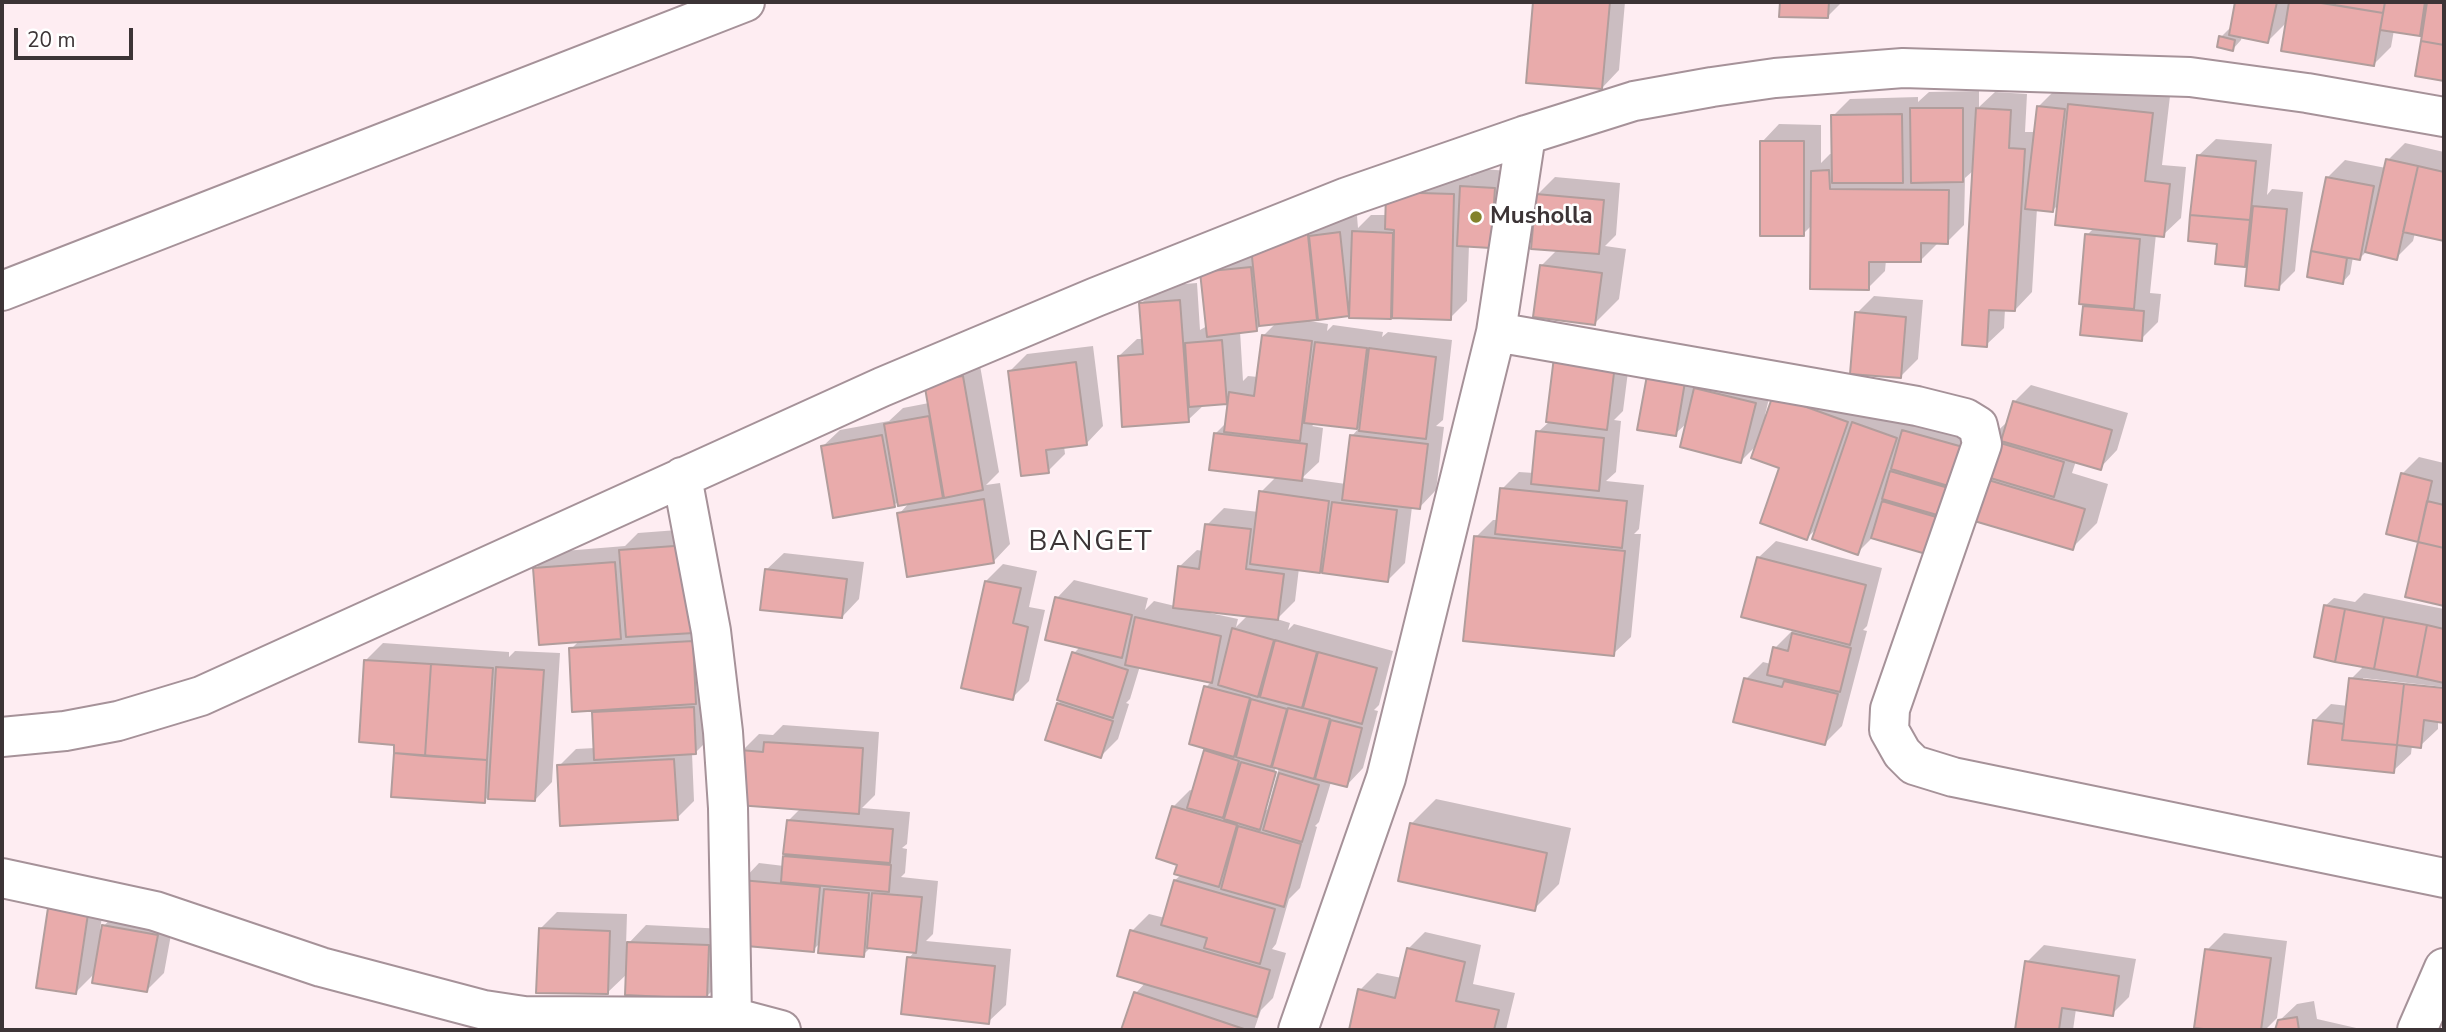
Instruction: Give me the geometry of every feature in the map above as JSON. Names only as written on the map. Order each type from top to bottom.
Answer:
[{"type":"street","points":[[2,291],[745,2]]},
{"type":"street","points":[[2,737],[65,732],[118,721],[201,696],[882,387],[1096,297],[1347,197],[1525,135],[1634,102],[1712,86],[1775,78],[1903,68],[2190,77],[2307,93],[2444,117]]},
{"type":"street","points":[[1298,1030],[1386,778],[1496,332],[1525,135]]},
{"type":"street","points":[[1496,332],[1917,406],[1965,418],[1978,426],[1982,444],[1891,709],[1889,730],[1902,753],[1914,765],[1953,776],[2444,878]]},
{"type":"street","points":[[682,477],[711,631],[723,732],[728,808],[732,1017]]},
{"type":"street","points":[[2,878],[155,911],[321,967],[484,1010],[524,1016],[732,1017],[781,1030]]},
{"type":"street","points":[[2417,1030],[2444,968]]},
{"type":"building","points":[[1533,2],[1610,2],[1602,89],[1526,83]]},
{"type":"building","points":[[1780,2],[1829,2],[1828,18],[1779,17]]},
{"type":"building","points":[[2235,2],[2277,2],[2268,43],[2229,35]]},
{"type":"building","points":[[2289,2],[2315,2],[2383,13],[2374,66],[2281,51]]},
{"type":"building","points":[[2335,2],[2385,2],[2383,13],[2335,5]]},
{"type":"building","points":[[2385,2],[2425,2],[2420,36],[2380,30]]},
{"type":"building","points":[[2427,2],[2444,2],[2444,45],[2421,41]]},
{"type":"building","points":[[2219,36],[2235,40],[2233,51],[2217,47]]},
{"type":"building","points":[[2421,41],[2444,45],[2444,81],[2415,76]]},
{"type":"building","points":[[2068,104],[2153,113],[2145,181],[2170,184],[2164,237],[2055,225]]},
{"type":"building","points":[[2037,106],[2065,109],[2053,212],[2025,209]]},
{"type":"building","points":[[1910,108],[1963,108],[1963,182],[1911,183]]},
{"type":"building","points":[[1976,108],[2011,110],[2009,148],[2025,149],[2015,311],[1989,310],[1987,347],[1962,345]]},
{"type":"building","points":[[1902,114],[1903,183],[1832,183],[1831,115]]},
{"type":"building","points":[[1760,141],[1804,141],[1804,236],[1760,236]]},
{"type":"building","points":[[2197,155],[2256,161],[2250,220],[2190,215]]},
{"type":"building","points":[[2386,159],[2418,166],[2397,260],[2365,252]]},
{"type":"building","points":[[2418,166],[2444,172],[2444,241],[2403,232]]},
{"type":"building","points":[[1829,170],[1830,189],[1949,190],[1948,244],[1921,243],[1921,262],[1869,262],[1869,290],[1810,289],[1811,171]]},
{"type":"building","points":[[2326,177],[2374,186],[2360,260],[2311,251]]},
{"type":"building","name":"Musholla","points":[[1460,186],[1495,188],[1491,248],[1457,246]]},
{"type":"building","points":[[1386,192],[1454,194],[1451,320],[1392,318],[1394,230],[1385,229]]},
{"type":"building","points":[[1536,194],[1604,200],[1599,254],[1531,249]]},
{"type":"building","points":[[2253,206],[2287,209],[2279,290],[2245,286]]},
{"type":"building","points":[[2190,215],[2250,220],[2245,267],[2215,264],[2217,244],[2188,241]]},
{"type":"building","points":[[1307,226],[1317,320],[1259,326],[1251,247],[1282,244],[1280,228]]},
{"type":"building","points":[[1352,231],[1393,233],[1391,319],[1349,318]]},
{"type":"building","points":[[1340,232],[1349,316],[1318,320],[1309,236]]},
{"type":"building","points":[[2085,234],[2140,239],[2134,309],[2079,304]]},
{"type":"building","points":[[2311,251],[2347,258],[2343,284],[2307,277]]},
{"type":"building","points":[[1540,265],[1602,273],[1595,325],[1533,317]]},
{"type":"building","points":[[1251,267],[1257,331],[1207,337],[1200,272]]},
{"type":"building","points":[[1180,300],[1189,422],[1122,427],[1118,356],[1143,354],[1139,303]]},
{"type":"building","points":[[2083,306],[2144,311],[2142,341],[2080,335]]},
{"type":"building","points":[[1855,312],[1906,317],[1901,378],[1850,374]]},
{"type":"building","points":[[1262,335],[1312,341],[1300,441],[1224,432],[1229,392],[1254,396]]},
{"type":"building","points":[[1222,340],[1227,404],[1189,407],[1185,343]]},
{"type":"building","points":[[1315,342],[1367,348],[1357,429],[1304,423]]},
{"type":"building","points":[[1369,348],[1436,357],[1426,439],[1359,431]]},
{"type":"building","points":[[1554,357],[1615,365],[1607,430],[1546,422]]},
{"type":"building","points":[[1076,362],[1087,445],[1046,450],[1049,473],[1021,476],[1008,371]]},
{"type":"building","points":[[1648,370],[1686,376],[1676,436],[1637,430]]},
{"type":"building","points":[[963,376],[983,490],[944,498],[924,382]]},
{"type":"building","points":[[1694,388],[1756,403],[1741,463],[1680,447]]},
{"type":"building","points":[[1773,395],[1848,422],[1807,540],[1760,523],[1779,468],[1751,458]]},
{"type":"building","points":[[2013,401],[2112,430],[2101,470],[2001,441]]},
{"type":"building","points":[[929,416],[943,498],[898,506],[884,424]]},
{"type":"building","points":[[1852,422],[1897,438],[1858,555],[1812,539]]},
{"type":"building","points":[[1902,430],[1963,447],[1952,487],[1891,469]]},
{"type":"building","points":[[1536,431],[1604,438],[1599,491],[1531,484]]},
{"type":"building","points":[[1214,433],[1307,444],[1302,481],[1209,470]]},
{"type":"building","points":[[882,435],[895,507],[833,518],[821,446]]},
{"type":"building","points":[[1350,435],[1428,444],[1420,509],[1342,500]]},
{"type":"building","points":[[1987,439],[2064,462],[2054,497],[1977,474]]},
{"type":"building","points":[[1890,471],[1952,489],[1944,517],[1882,499]]},
{"type":"building","points":[[2401,473],[2432,481],[2418,542],[2386,534]]},
{"type":"building","points":[[1975,476],[2085,509],[2073,550],[1964,518]]},
{"type":"building","points":[[1500,488],[1627,501],[1622,548],[1495,534]]},
{"type":"building","points":[[1259,491],[1329,501],[1320,573],[1250,564]]},
{"type":"building","points":[[984,499],[994,563],[907,577],[897,513]]},
{"type":"building","points":[[1882,501],[1943,519],[1933,556],[1871,538]]},
{"type":"building","points":[[2427,501],[2444,505],[2444,548],[2418,542]]},
{"type":"building","points":[[1332,502],[1397,510],[1388,582],[1322,573]]},
{"type":"building","points":[[1205,524],[1251,529],[1246,569],[1284,574],[1278,620],[1173,608],[1178,566],[1199,569]]},
{"type":"building","points":[[1474,536],[1625,551],[1614,656],[1463,641]]},
{"type":"building","points":[[2418,542],[2444,548],[2444,606],[2405,597]]},
{"type":"building","points":[[688,545],[694,633],[626,637],[619,550]]},
{"type":"building","points":[[1757,557],[1866,585],[1850,645],[1741,617]]},
{"type":"building","points":[[615,562],[621,639],[539,645],[533,568]]},
{"type":"building","points":[[765,569],[847,579],[842,618],[760,610]]},
{"type":"building","points":[[985,581],[1021,588],[1013,623],[1028,627],[1013,700],[961,688]]},
{"type":"building","points":[[1055,597],[1132,615],[1122,658],[1045,640]]},
{"type":"building","points":[[2324,605],[2345,609],[2335,662],[2314,657]]},
{"type":"building","points":[[2345,609],[2384,617],[2374,669],[2335,662]]},
{"type":"building","points":[[1135,617],[1221,636],[1212,683],[1125,665]]},
{"type":"building","points":[[2384,617],[2427,625],[2417,677],[2374,669]]},
{"type":"building","points":[[2427,625],[2444,629],[2444,683],[2417,677]]},
{"type":"building","points":[[1232,628],[1274,640],[1258,697],[1218,685]]},
{"type":"building","points":[[1792,633],[1851,648],[1840,692],[1767,675],[1773,647],[1788,651]]},
{"type":"building","points":[[1275,640],[1317,652],[1302,708],[1260,697]]},
{"type":"building","points":[[693,641],[696,704],[572,712],[569,648]]},
{"type":"building","points":[[1072,652],[1128,670],[1113,718],[1057,700]]},
{"type":"building","points":[[1318,652],[1377,668],[1362,724],[1303,708]]},
{"type":"building","points":[[364,660],[431,664],[425,756],[394,753],[394,745],[359,742]]},
{"type":"building","points":[[431,664],[493,668],[487,760],[425,756]]},
{"type":"building","points":[[496,667],[544,670],[535,801],[488,799]]},
{"type":"building","points":[[1744,678],[1782,687],[1784,681],[1838,694],[1825,745],[1733,722]]},
{"type":"building","points":[[2349,678],[2404,684],[2397,745],[2342,740]]},
{"type":"building","points":[[2404,684],[2444,688],[2444,723],[2424,720],[2421,748],[2397,745]]},
{"type":"building","points":[[1204,686],[1250,698],[1234,757],[1189,744]]},
{"type":"building","points":[[1251,699],[1287,709],[1271,767],[1236,757]]},
{"type":"building","points":[[1057,703],[1113,721],[1101,758],[1045,740]]},
{"type":"building","points":[[694,707],[696,754],[594,760],[592,712]]},
{"type":"building","points":[[1288,708],[1330,719],[1314,779],[1272,767]]},
{"type":"building","points":[[1331,720],[1362,728],[1347,787],[1315,779]]},
{"type":"building","points":[[2313,720],[2344,724],[2342,740],[2397,745],[2394,773],[2308,764]]},
{"type":"building","points":[[764,742],[863,748],[859,814],[737,805],[740,750],[763,752]]},
{"type":"building","points":[[1204,750],[1239,761],[1223,818],[1187,808]]},
{"type":"building","points":[[394,753],[487,760],[485,803],[391,797]]},
{"type":"building","points":[[674,759],[678,820],[560,826],[557,765]]},
{"type":"building","points":[[1241,762],[1276,772],[1260,830],[1224,819]]},
{"type":"building","points":[[1279,773],[1319,785],[1302,842],[1263,830]]},
{"type":"building","points":[[1172,806],[1237,825],[1219,887],[1174,874],[1177,865],[1156,858]]},
{"type":"building","points":[[787,820],[893,829],[890,863],[783,854]]},
{"type":"building","points":[[1410,823],[1547,853],[1535,911],[1398,881]]},
{"type":"building","points":[[1238,826],[1301,844],[1284,907],[1221,889]]},
{"type":"building","points":[[783,856],[891,865],[889,892],[781,882]]},
{"type":"building","points":[[741,880],[820,887],[814,952],[735,945]]},
{"type":"building","points":[[1174,880],[1275,909],[1260,964],[1204,948],[1207,938],[1161,925]]},
{"type":"building","points":[[824,889],[869,893],[864,957],[818,953]]},
{"type":"building","points":[[872,893],[922,897],[916,953],[867,948]]},
{"type":"building","points":[[48,908],[88,914],[76,994],[36,988]]},
{"type":"building","points":[[102,925],[158,935],[147,992],[92,983]]},
{"type":"building","points":[[539,928],[610,931],[608,994],[536,993]]},
{"type":"building","points":[[1130,930],[1270,970],[1257,1017],[1117,976]]},
{"type":"building","points":[[627,942],[709,945],[707,999],[625,995]]},
{"type":"building","points":[[1407,948],[1465,962],[1456,1001],[1499,1010],[1494,1030],[1349,1030],[1358,989],[1395,998]]},
{"type":"building","points":[[2205,949],[2271,958],[2261,1030],[2194,1028]]},
{"type":"building","points":[[907,957],[995,966],[989,1024],[901,1014]]},
{"type":"building","points":[[2025,961],[2119,976],[2113,1016],[2062,1008],[2059,1030],[2015,1030]]},
{"type":"building","points":[[1134,992],[1244,1029],[1244,1030],[1121,1030]]},
{"type":"building","points":[[2297,1017],[2299,1030],[2275,1030],[2278,1020]]},
{"type":"place","name":"Musholla","points":[[1476,217]]},
{"type":"district","name":"BANGET","points":[[1091,543]]}]
